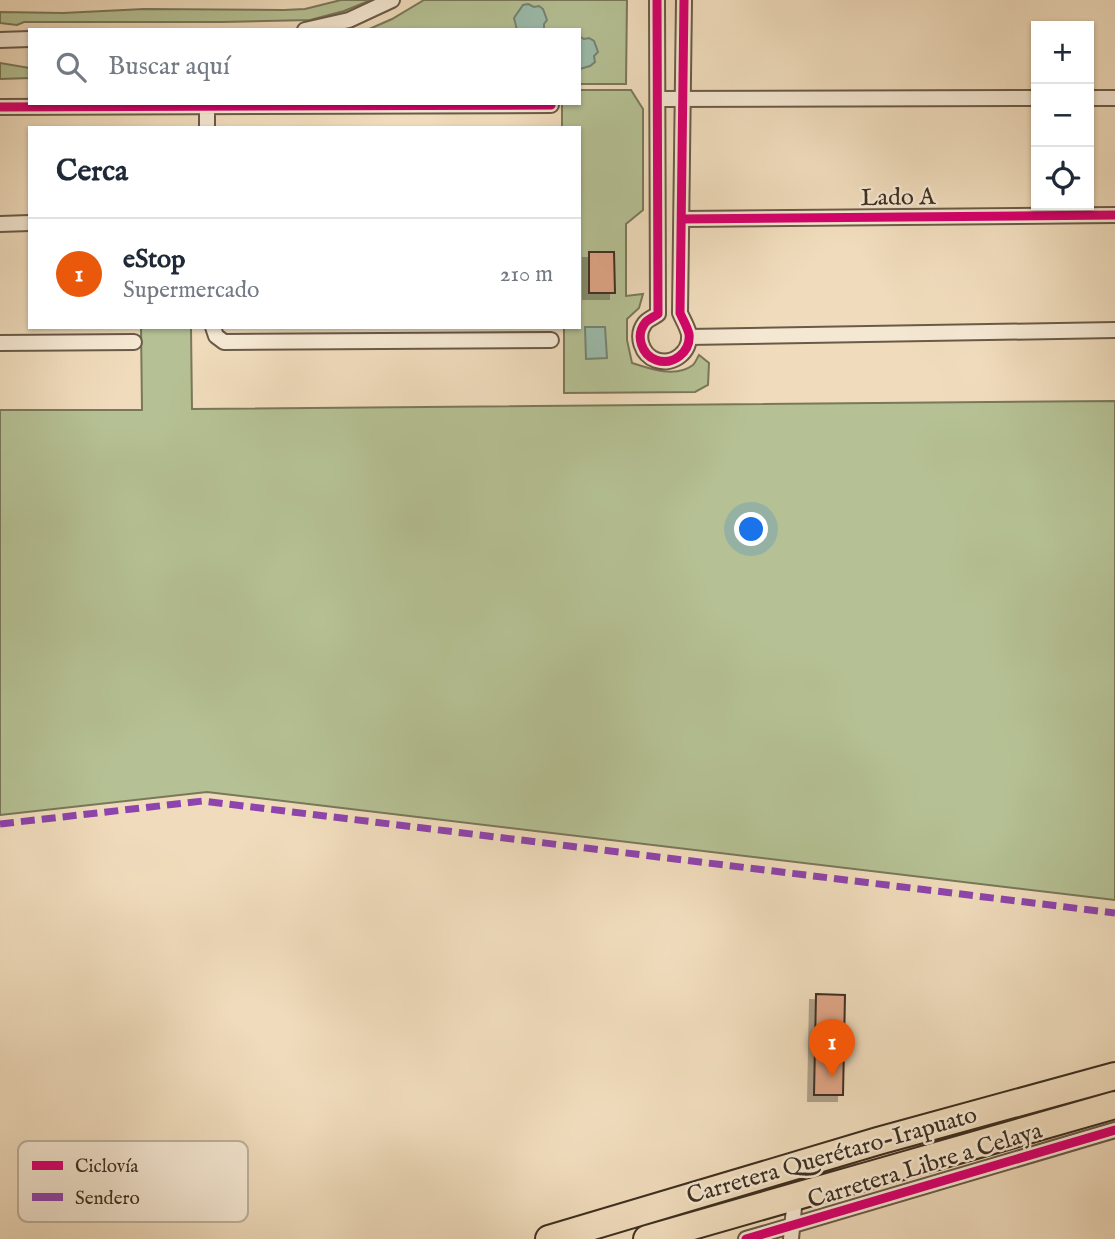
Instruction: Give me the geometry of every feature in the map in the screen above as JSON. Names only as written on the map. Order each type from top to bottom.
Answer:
[{"type":"highway","name":"Carretera Querétaro-Irapuato","points":[[549,1239],[878,1141],[1115,1076]]},
{"type":"highway","points":[[648,1239],[1115,1105]]},
{"type":"street","points":[[314,28],[349,20],[392,0]]},
{"type":"street","points":[[657,0],[658,314],[646,321],[640,341],[649,356],[661,361],[675,359],[685,351],[689,337],[680,313],[684,0]]},
{"type":"street","points":[[0,40],[28,40]]},
{"type":"street","points":[[658,99],[1031,98]]},
{"type":"street","points":[[1094,98],[1115,98]]},
{"type":"street","points":[[0,107],[551,105]]},
{"type":"street","points":[[207,106],[208,126]]},
{"type":"street","name":"Lado A","points":[[682,219],[1115,215]]},
{"type":"street","points":[[0,223],[28,223]]},
{"type":"street","points":[[214,329],[216,336],[224,342],[551,340]]},
{"type":"street","points":[[689,337],[1115,330]]},
{"type":"street","points":[[0,343],[134,342]]},
{"type":"street","name":"Carretera Libre a Celaya","points":[[746,1239],[792,1232],[1115,1130]]},
{"type":"street","points":[[792,1232],[795,1197]]},
{"type":"shaded area","points":[[341,0],[371,0],[310,20],[24,22],[17,25],[0,23],[0,12],[284,10],[305,9]]},
{"type":"shaded area","points":[[424,0],[627,0],[626,84],[581,84],[581,28],[372,28]]},
{"type":"shaded area","points":[[523,5],[539,6],[543,9],[547,20],[544,28],[516,28],[514,18]]},
{"type":"shaded area","points":[[581,37],[594,41],[598,52],[594,56],[595,62],[581,69]]},
{"type":"shaded area","points":[[0,63],[28,68],[28,78],[0,79]]},
{"type":"shaded area","points":[[581,90],[631,90],[643,109],[643,210],[626,224],[626,296],[643,294],[639,308],[627,319],[627,340],[632,363],[655,370],[671,372],[686,369],[693,365],[699,355],[709,363],[708,385],[695,392],[564,393],[564,329],[581,329],[581,126],[562,126],[562,105],[581,105]]},
{"type":"shaded area","points":[[585,327],[605,327],[607,358],[586,359]]},
{"type":"shaded area","points":[[141,329],[191,329],[192,409],[1115,401],[1115,900],[207,792],[0,815],[0,410],[142,410]]},
{"type":"building","points":[[589,252],[614,252],[615,293],[589,293]]},
{"type":"building","points":[[816,994],[845,995],[843,1095],[814,1095]]},
{"type":"marked path","points":[[0,824],[203,801],[1115,913]]},
{"type":"cycle path","points":[[657,0],[658,314],[645,323],[640,339],[647,354],[662,361],[680,356],[689,341],[689,334],[680,313],[684,0]]},
{"type":"cycle path","points":[[0,107],[551,105]]},
{"type":"cycle path","points":[[682,219],[1115,215]]},
{"type":"cycle path","points":[[746,1239],[1115,1130]]},
{"type":"place","name":"eStop","points":[[832,1077]]}]
